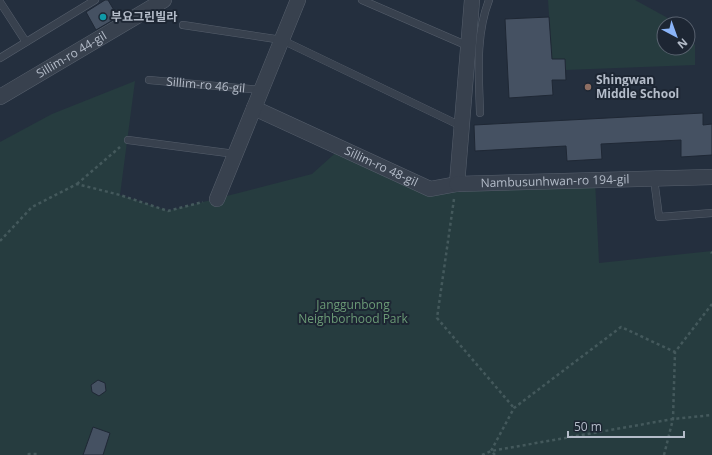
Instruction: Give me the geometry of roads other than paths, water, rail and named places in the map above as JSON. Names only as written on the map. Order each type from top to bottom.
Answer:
[{"type":"street","name":"Sillim-ro 44-gil","points":[[0,98],[164,0]]},
{"type":"street","name":"Sillim-ro 46-gil","points":[[217,199],[298,0]]},
{"type":"street","points":[[457,184],[472,0]]},
{"type":"street","name":"Sillim-ro 48-gil","points":[[254,108],[430,189],[457,184]]},
{"type":"street","name":"Nambusunhwan-ro 194-gil","points":[[457,184],[712,177]]},
{"type":"lane","points":[[0,58],[95,0]]},
{"type":"lane","points":[[362,0],[468,46]]},
{"type":"lane","points":[[480,113],[479,53],[481,25],[489,0]]},
{"type":"lane","points":[[0,2],[26,42]]},
{"type":"lane","points":[[184,25],[282,40],[461,126]]},
{"type":"lane","name":"Sillim-ro 46-gil","points":[[150,80],[261,90]]},
{"type":"lane","points":[[128,140],[235,154]]},
{"type":"lane","points":[[654,178],[659,217],[712,213]]},
{"type":"place","name":"부요그린빌라","points":[[103,17]]},
{"type":"place","name":"Shingwan Middle School","points":[[588,87]]},
{"type":"park label","name":"Janggunbong Neighborhood Park","points":[[353,312]]}]
